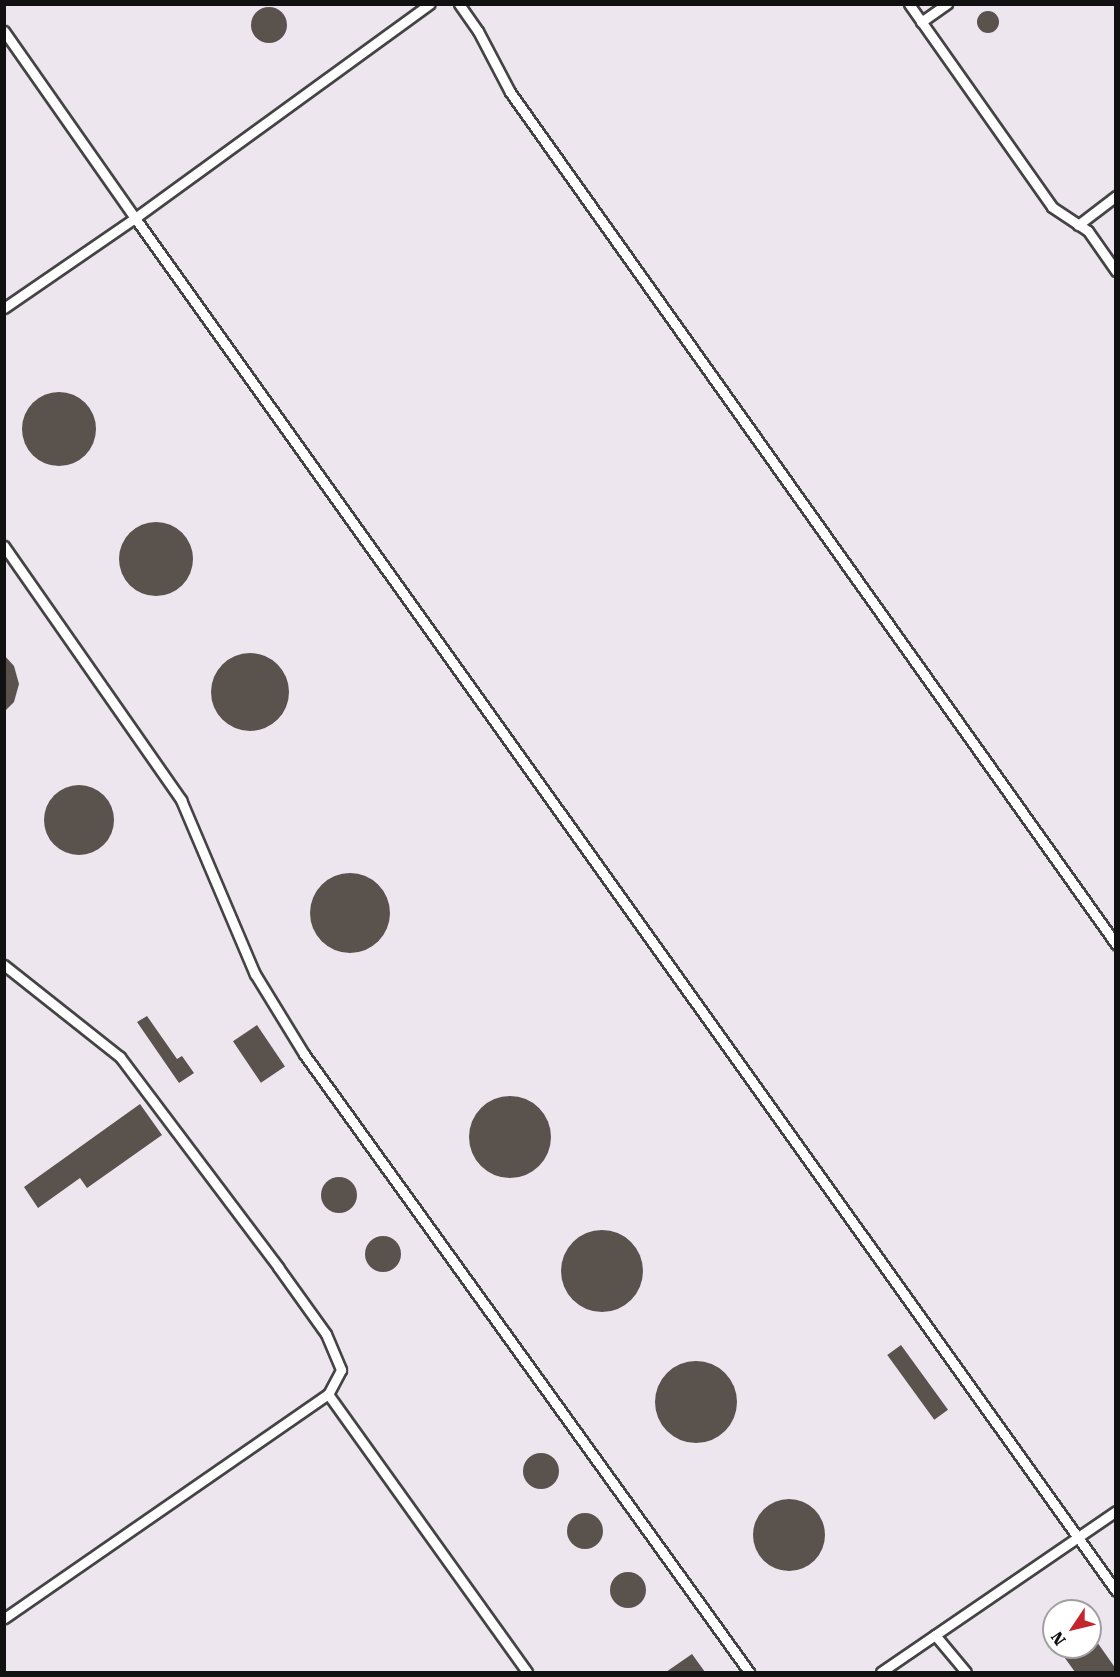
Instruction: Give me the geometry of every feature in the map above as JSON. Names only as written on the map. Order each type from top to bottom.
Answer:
[{"type":"lane","points":[[4,308],[135,218],[430,4]]},
{"type":"lane","points":[[459,4],[477,31],[510,92],[1116,944]]},
{"type":"lane","points":[[909,4],[1052,207],[1088,231],[1116,271]]},
{"type":"lane","points":[[921,22],[947,4]]},
{"type":"lane","points":[[4,31],[135,218],[1116,1591]]},
{"type":"lane","points":[[1078,225],[1116,196]]},
{"type":"lane","points":[[4,546],[181,800],[255,974],[304,1054],[750,1672]]},
{"type":"lane","points":[[4,965],[120,1057],[326,1334],[341,1370],[328,1394],[4,1618]]},
{"type":"lane","points":[[328,1394],[527,1672]]},
{"type":"lane","points":[[880,1672],[1116,1511]]},
{"type":"lane","points":[[935,1635],[966,1672]]},
{"type":"shaded area","points":[[5,5],[1115,5],[1115,1672],[5,1672]]},
{"type":"building","points":[[269,7],[282,12],[287,25],[282,38],[269,43],[256,38],[251,25],[256,12]]},
{"type":"building","points":[[988,11],[996,14],[999,22],[996,30],[988,33],[980,30],[977,22],[980,14]]},
{"type":"building","points":[[59,392],[73,395],[85,403],[93,415],[96,429],[93,443],[85,455],[73,463],[59,466],[45,463],[33,455],[25,443],[22,429],[25,415],[33,403],[45,395]]},
{"type":"building","points":[[156,522],[170,525],[182,533],[190,545],[193,559],[190,573],[182,585],[170,593],[156,596],[142,593],[130,585],[122,573],[119,559],[122,545],[130,533],[142,525]]},
{"type":"building","points":[[242,653],[258,653],[272,659],[283,670],[289,684],[289,700],[283,714],[272,725],[258,731],[242,731],[228,725],[217,714],[211,700],[211,684],[217,670],[228,659]]},
{"type":"building","points":[[4,655],[14,666],[19,684],[14,702],[4,712]]},
{"type":"building","points":[[86,785],[99,791],[108,800],[112,806],[114,820],[112,834],[104,845],[93,853],[72,855],[54,845],[46,834],[44,813],[54,795],[65,787]]},
{"type":"building","points":[[350,873],[365,876],[378,885],[387,898],[390,913],[387,928],[378,941],[365,950],[350,953],[335,950],[322,941],[313,928],[310,913],[313,898],[322,885],[335,876]]},
{"type":"building","points":[[147,1016],[177,1059],[182,1056],[194,1073],[179,1083],[137,1022]]},
{"type":"building","points":[[257,1025],[285,1066],[261,1083],[233,1041]]},
{"type":"building","points":[[502,1096],[518,1096],[533,1103],[544,1114],[551,1129],[548,1153],[539,1166],[518,1178],[502,1178],[487,1171],[476,1160],[469,1145],[469,1129],[476,1114],[487,1103]]},
{"type":"building","points":[[140,1104],[162,1135],[87,1188],[80,1178],[38,1208],[24,1187]]},
{"type":"building","points":[[339,1177],[352,1182],[357,1195],[352,1208],[339,1213],[326,1208],[321,1195],[326,1182]]},
{"type":"building","points":[[594,1230],[610,1230],[625,1237],[636,1248],[643,1263],[640,1287],[631,1300],[610,1312],[594,1312],[579,1305],[568,1294],[561,1279],[561,1263],[568,1248],[579,1237]]},
{"type":"building","points":[[383,1236],[396,1241],[401,1254],[396,1267],[383,1272],[370,1267],[365,1254],[370,1241]]},
{"type":"building","points":[[901,1345],[948,1410],[934,1420],[887,1355]]},
{"type":"building","points":[[696,1361],[712,1364],[725,1373],[734,1386],[737,1402],[734,1418],[725,1431],[712,1440],[696,1443],[680,1440],[667,1431],[658,1418],[655,1402],[658,1386],[667,1373],[680,1364]]},
{"type":"building","points":[[541,1453],[554,1458],[559,1471],[554,1484],[541,1489],[528,1484],[523,1471],[528,1458]]},
{"type":"building","points":[[789,1499],[809,1505],[819,1515],[825,1535],[819,1555],[809,1565],[789,1571],[769,1565],[759,1555],[753,1535],[759,1515],[769,1505]]},
{"type":"building","points":[[585,1513],[598,1518],[603,1531],[598,1544],[585,1549],[572,1544],[567,1531],[572,1518]]},
{"type":"building","points":[[628,1572],[641,1577],[646,1590],[641,1603],[628,1608],[615,1603],[610,1590],[615,1577]]},
{"type":"building","points":[[1102,1649],[1116,1669],[1116,1672],[1075,1672],[1066,1659],[1102,1659]]},
{"type":"building","points":[[692,1654],[705,1672],[666,1672]]}]
